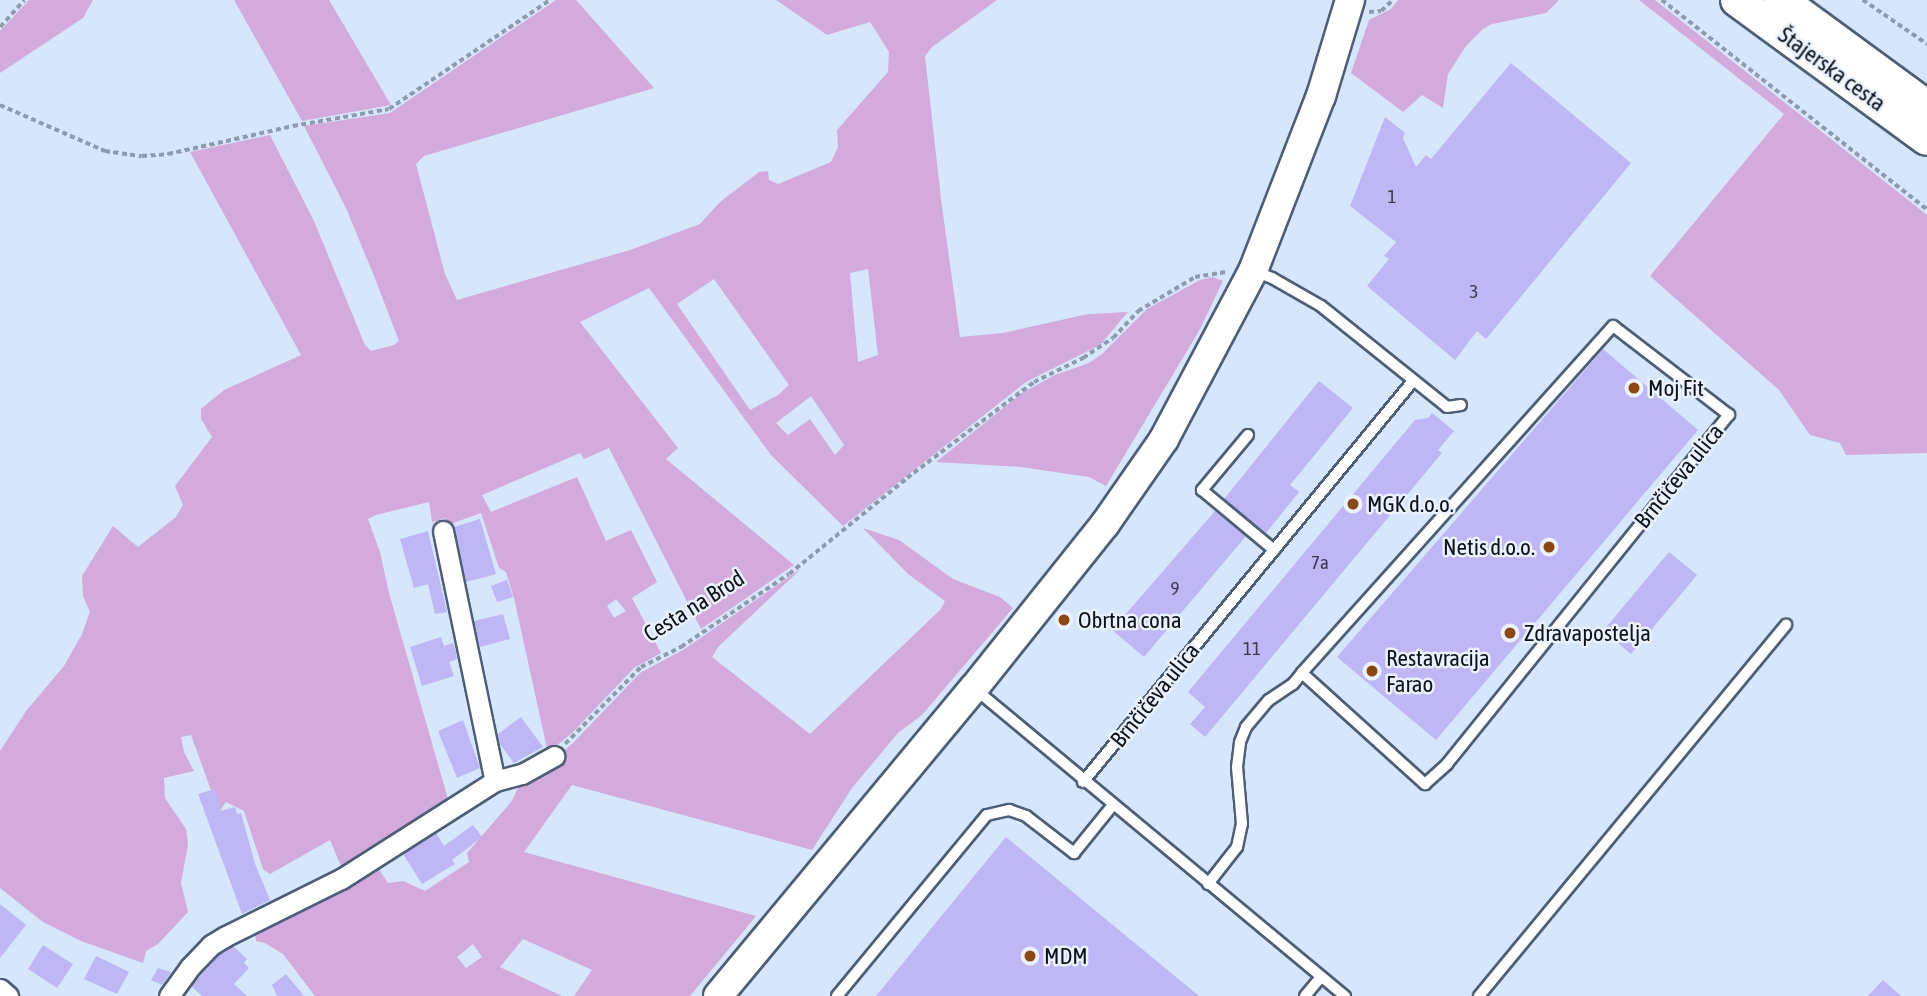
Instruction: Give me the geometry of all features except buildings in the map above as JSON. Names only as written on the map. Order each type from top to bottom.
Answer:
[{"type":"main road","name":"Štajerska cesta","points":[[1737,0],[1927,139]]},
{"type":"main road","name":"Štajerska cesta","points":[[1781,0],[1927,107]]},
{"type":"street","points":[[718,996],[974,688],[1133,486],[1211,354],[1253,271],[1321,96],[1350,0]]},
{"type":"street","points":[[443,531],[495,781]]},
{"type":"street","points":[[169,996],[211,946],[341,879],[495,781],[522,774],[554,756]]},
{"type":"street","points":[[0,989],[8,996]]},
{"type":"lane","points":[[1253,271],[1272,278],[1321,306],[1447,407],[1461,405]]},
{"type":"lane","name":"Brnčičeva ulica","points":[[1208,884],[1237,847],[1242,824],[1237,767],[1246,727],[1269,700],[1293,684],[1302,673],[1613,326],[1729,415],[1447,764],[1425,784],[1302,673]]},
{"type":"lane","name":"Brnčičeva ulica","points":[[1083,782],[1413,381]]},
{"type":"lane","points":[[1248,435],[1202,490],[1274,550]]},
{"type":"lane","points":[[1479,996],[1786,625]]},
{"type":"lane","points":[[974,688],[1083,782],[1345,996]]},
{"type":"lane","points":[[837,996],[987,815],[1009,810],[1026,816],[1074,853],[1112,806]]},
{"type":"lane","points":[[1305,996],[1321,977]]},
{"type":"path","points":[[0,27],[24,0]]},
{"type":"path","points":[[0,105],[104,151],[142,156],[168,154],[293,126],[389,109],[550,0]]},
{"type":"path","points":[[1661,0],[1927,209]]},
{"type":"path","points":[[1863,0],[1927,44]]},
{"type":"path","name":"Cesta na Brod","points":[[554,756],[641,667],[681,647],[789,574],[907,478],[1034,382],[1083,358],[1113,338],[1138,311],[1195,277],[1239,270],[1253,271]]},
{"type":"shaded area","points":[[29,0],[93,0],[83,18],[0,73],[0,31]]},
{"type":"shaded area","points":[[234,0],[329,0],[391,105],[302,121]]},
{"type":"shaded area","points":[[556,0],[576,0],[654,88],[424,156],[416,164],[445,274],[457,300],[630,250],[700,224],[720,202],[759,172],[768,171],[769,180],[778,184],[831,162],[838,147],[837,130],[888,72],[889,52],[870,22],[827,35],[776,0],[997,0],[932,47],[925,56],[960,337],[1003,333],[1088,314],[1128,312],[1100,345],[1026,382],[843,526],[771,455],[649,288],[580,322],[678,448],[666,459],[794,565],[701,629],[609,448],[584,459],[580,453],[482,495],[491,512],[577,477],[606,541],[631,530],[657,582],[632,598],[661,653],[634,668],[573,732],[548,753],[514,598],[506,572],[499,568],[481,513],[448,525],[445,518],[432,522],[429,502],[368,519],[380,552],[389,593],[450,806],[344,873],[330,840],[270,874],[263,869],[244,811],[226,802],[219,812],[191,735],[181,737],[184,752],[194,771],[164,778],[165,798],[186,829],[188,845],[181,883],[188,912],[158,944],[146,951],[143,963],[81,941],[43,922],[0,888],[0,751],[26,711],[64,666],[82,634],[90,612],[83,596],[82,576],[113,526],[138,547],[176,517],[183,505],[175,486],[212,437],[201,419],[201,409],[224,390],[301,355],[190,152],[270,135],[314,221],[365,345],[371,351],[399,341],[346,208],[304,126],[390,113]],"holes":[[[868,269],[878,355],[858,362],[850,273]],[[714,279],[789,385],[778,395],[750,410],[677,304]],[[811,396],[844,445],[835,455],[810,419],[788,435],[776,423]],[[616,599],[626,611],[614,618],[607,606]]]},
{"type":"shaded area","points":[[1398,0],[1558,1],[1546,13],[1492,24],[1483,29],[1466,46],[1448,74],[1443,108],[1422,95],[1403,112],[1351,73],[1369,20],[1391,9]]},
{"type":"shaded area","points":[[1639,0],[1655,0],[1927,215],[1927,453],[1846,455],[1840,443],[1810,435],[1779,390],[1650,276],[1784,114]]},
{"type":"shaded area","points":[[1213,277],[1223,281],[1199,331],[1106,486],[1089,477],[1021,467],[936,462],[1022,393],[1055,375],[1089,363],[1102,354],[1147,309],[1200,280]]},
{"type":"shaded area","points":[[863,528],[899,540],[953,579],[1000,597],[1013,608],[922,715],[898,733],[852,788],[812,850],[572,785],[524,852],[756,916],[690,996],[574,996],[592,970],[523,939],[500,967],[562,996],[315,996],[283,954],[265,943],[256,941],[254,928],[376,865],[388,883],[403,881],[425,891],[469,862],[467,853],[511,802],[523,779],[552,761],[573,743],[640,673],[683,650],[802,568],[718,647],[712,657],[810,734],[940,610],[945,601],[908,574]],"holes":[[[473,944],[482,957],[466,968],[457,957]]]},
{"type":"place","name":"Moj Fit","points":[[1634,388]]},
{"type":"place","name":"MGK d.o.o.","points":[[1353,504]]},
{"type":"place","name":"Netis d.o.o.","points":[[1549,547]]},
{"type":"place","name":"Obrtna cona","points":[[1064,620]]},
{"type":"place","name":"Zdravapostelja","points":[[1510,633]]},
{"type":"place","name":"Restavracija Farao","points":[[1372,671]]},
{"type":"place","name":"MDM","points":[[1030,956]]}]
